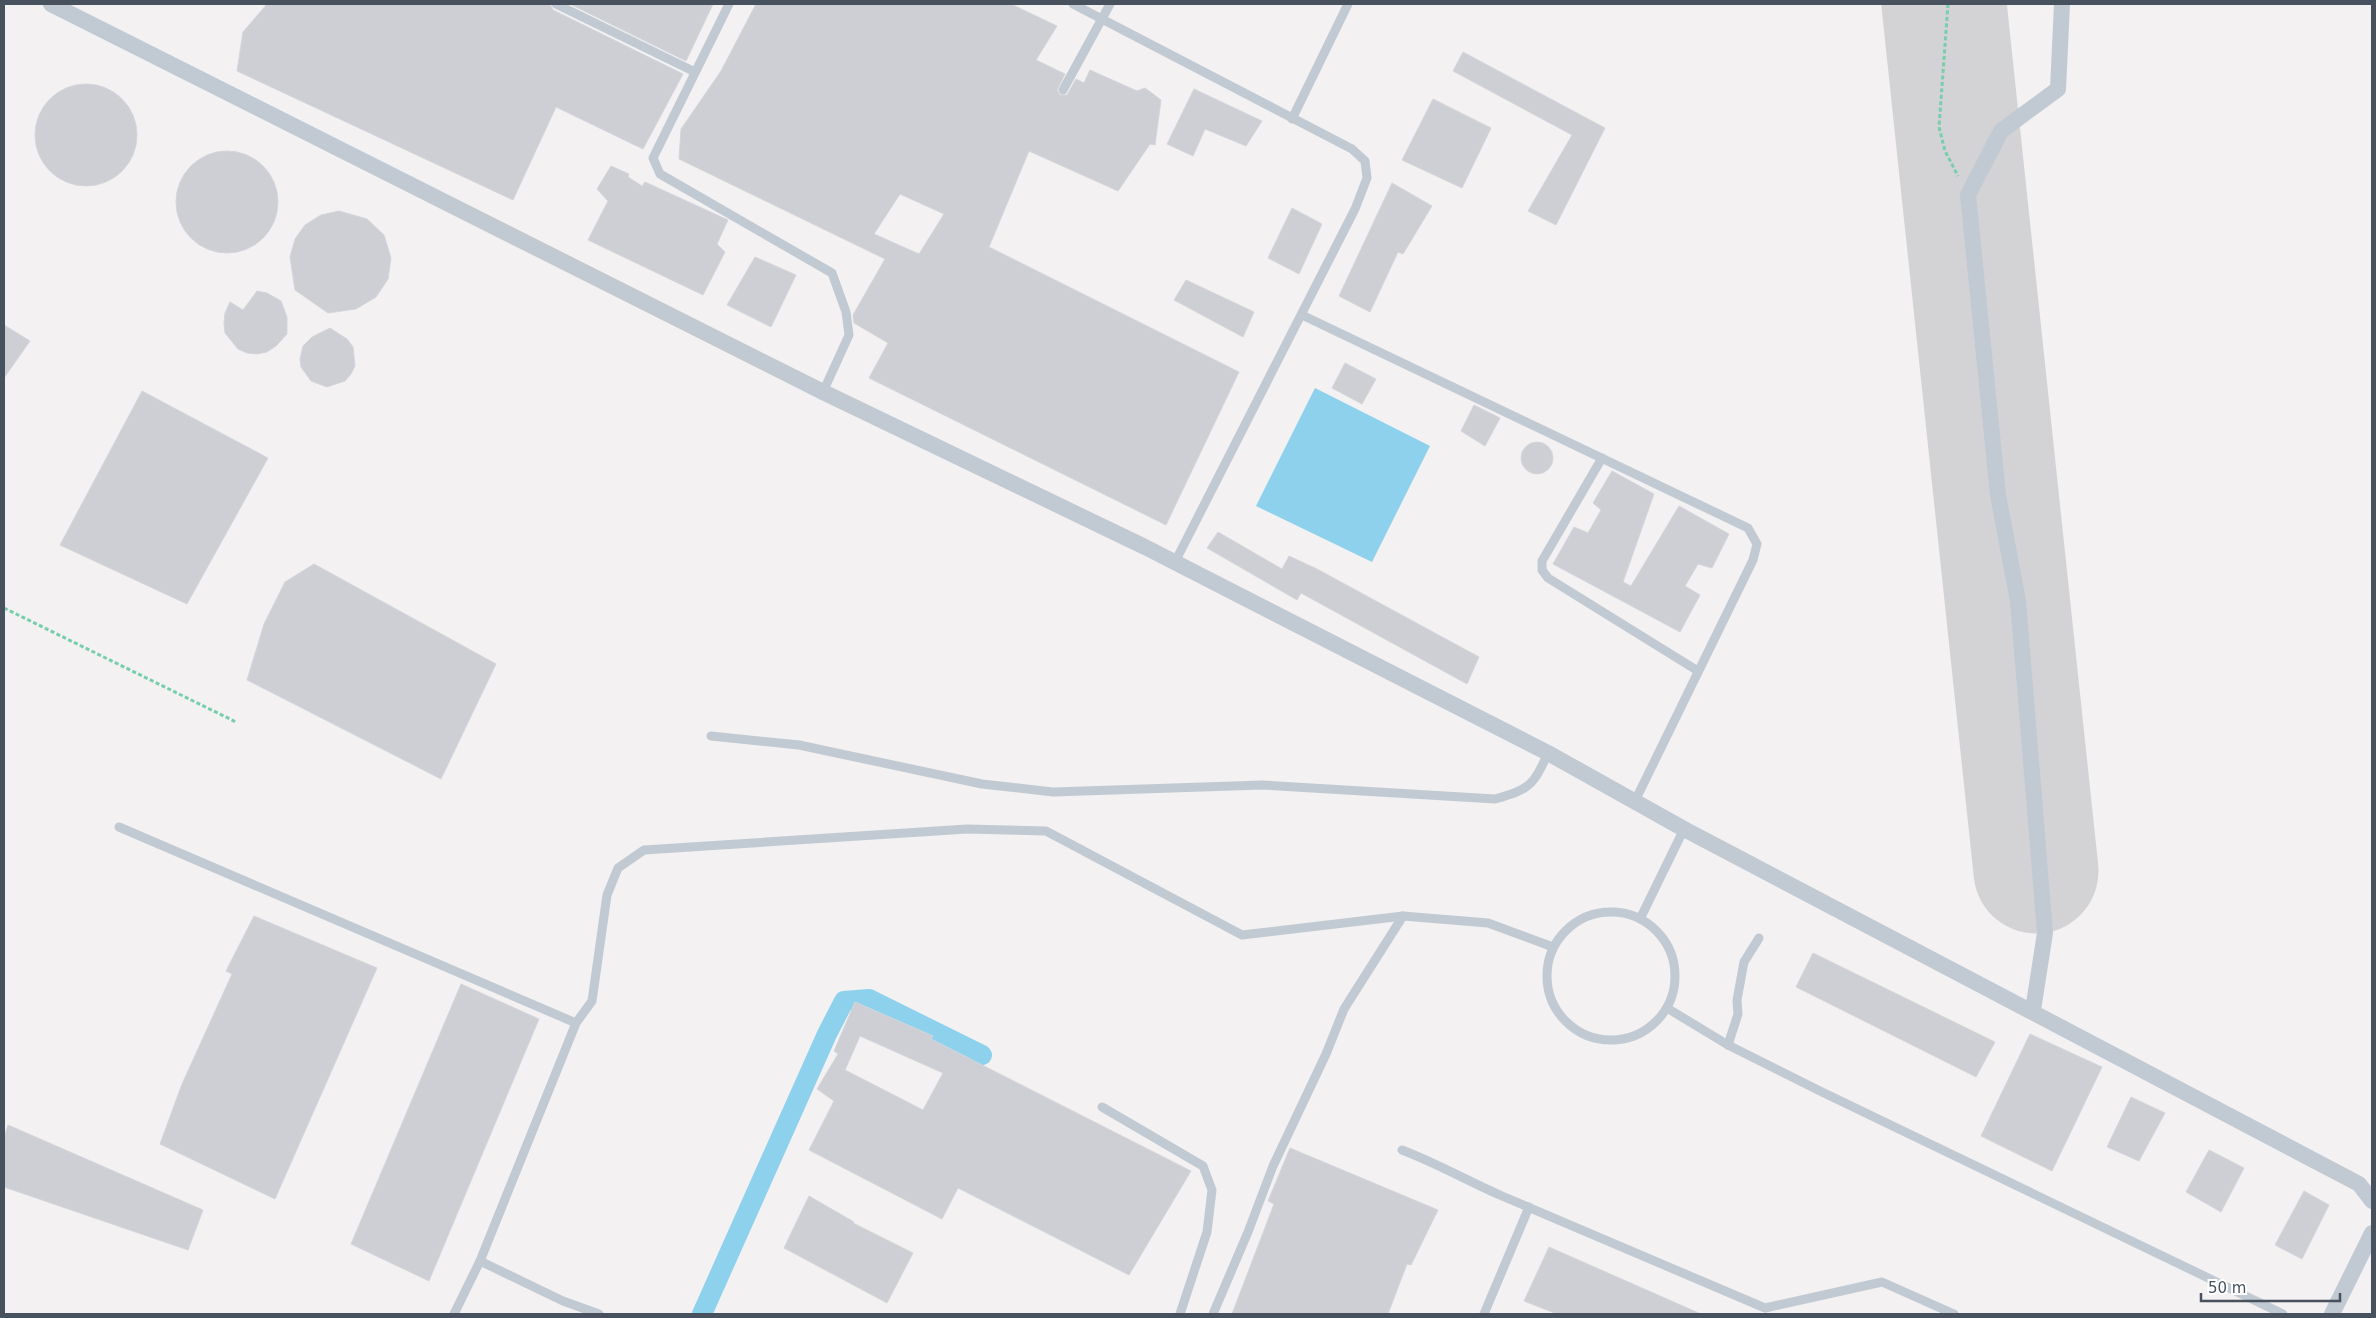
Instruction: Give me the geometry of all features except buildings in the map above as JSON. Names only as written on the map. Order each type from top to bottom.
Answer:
[{"type":"street","points":[[51,4],[823,392],[1175,562],[1548,752],[1684,829],[2033,1010],[2359,1184],[2372,1201]]},
{"type":"street","points":[[2033,1010],[2045,933],[2018,600],[1998,495],[1968,195],[2001,132],[2058,89],[2062,4]]},
{"type":"street","points":[[2332,1314],[2372,1232]]},
{"type":"lane","points":[[556,4],[695,72]]},
{"type":"lane","points":[[729,4],[653,158],[660,174],[832,273],[846,312],[849,335],[823,392]]},
{"type":"lane","points":[[1073,4],[1352,149],[1365,161],[1367,178],[1356,209],[1175,562]]},
{"type":"lane","points":[[1063,90],[1110,4]]},
{"type":"lane","points":[[1292,119],[1348,4]]},
{"type":"lane","points":[[1302,315],[1748,528],[1757,544],[1753,560],[1635,801]]},
{"type":"lane","points":[[1602,458],[1542,561],[1542,570],[1548,578],[1698,671]]},
{"type":"lane","points":[[711,736],[799,745],[982,784],[1053,792],[1262,785],[1495,799],[1524,791],[1537,776],[1548,752]]},
{"type":"lane","points":[[119,827],[576,1023]]},
{"type":"lane","points":[[454,1314],[480,1261],[576,1023],[592,1001],[607,895],[618,868],[644,850],[967,829],[1046,831],[1242,935],[1403,916],[1488,923],[1552,947]]},
{"type":"lane","points":[[1640,920],[1684,829]]},
{"type":"lane","points":[[1605,912],[1627,913],[1640,920],[1661,935],[1671,952],[1676,971],[1674,990],[1667,1008],[1653,1025],[1634,1036],[1612,1040],[1590,1037],[1571,1026],[1556,1010],[1547,990],[1546,968],[1552,947],[1565,930],[1583,917],[1605,912]]},
{"type":"lane","points":[[1213,1314],[1248,1232],[1272,1166],[1326,1054],[1344,1010],[1403,916]]},
{"type":"lane","points":[[1728,1045],[1738,1014],[1737,1000],[1744,962],[1759,938]]},
{"type":"lane","points":[[1667,1008],[1728,1045],[2283,1314]]},
{"type":"lane","points":[[1102,1107],[1203,1166],[1212,1190],[1207,1232],[1180,1314]]},
{"type":"lane","points":[[1402,1150],[1434,1162],[1459,1177],[1765,1308],[1882,1282],[1954,1314]]},
{"type":"lane","points":[[1484,1314],[1530,1207]]},
{"type":"lane","points":[[480,1261],[563,1301],[599,1314]]},
{"type":"path","points":[[1948,4],[1939,128],[1945,152],[1968,195]]},
{"type":"path","points":[[4,608],[236,722]]},
{"type":"water","points":[[1315,388],[1430,446],[1372,562],[1256,506]]},
{"type":"waterway","points":[[702,1314],[827,1034],[844,1001],[869,999],[982,1055]]},
{"type":"runway","points":[[1944,4],[2036,871]]}]
